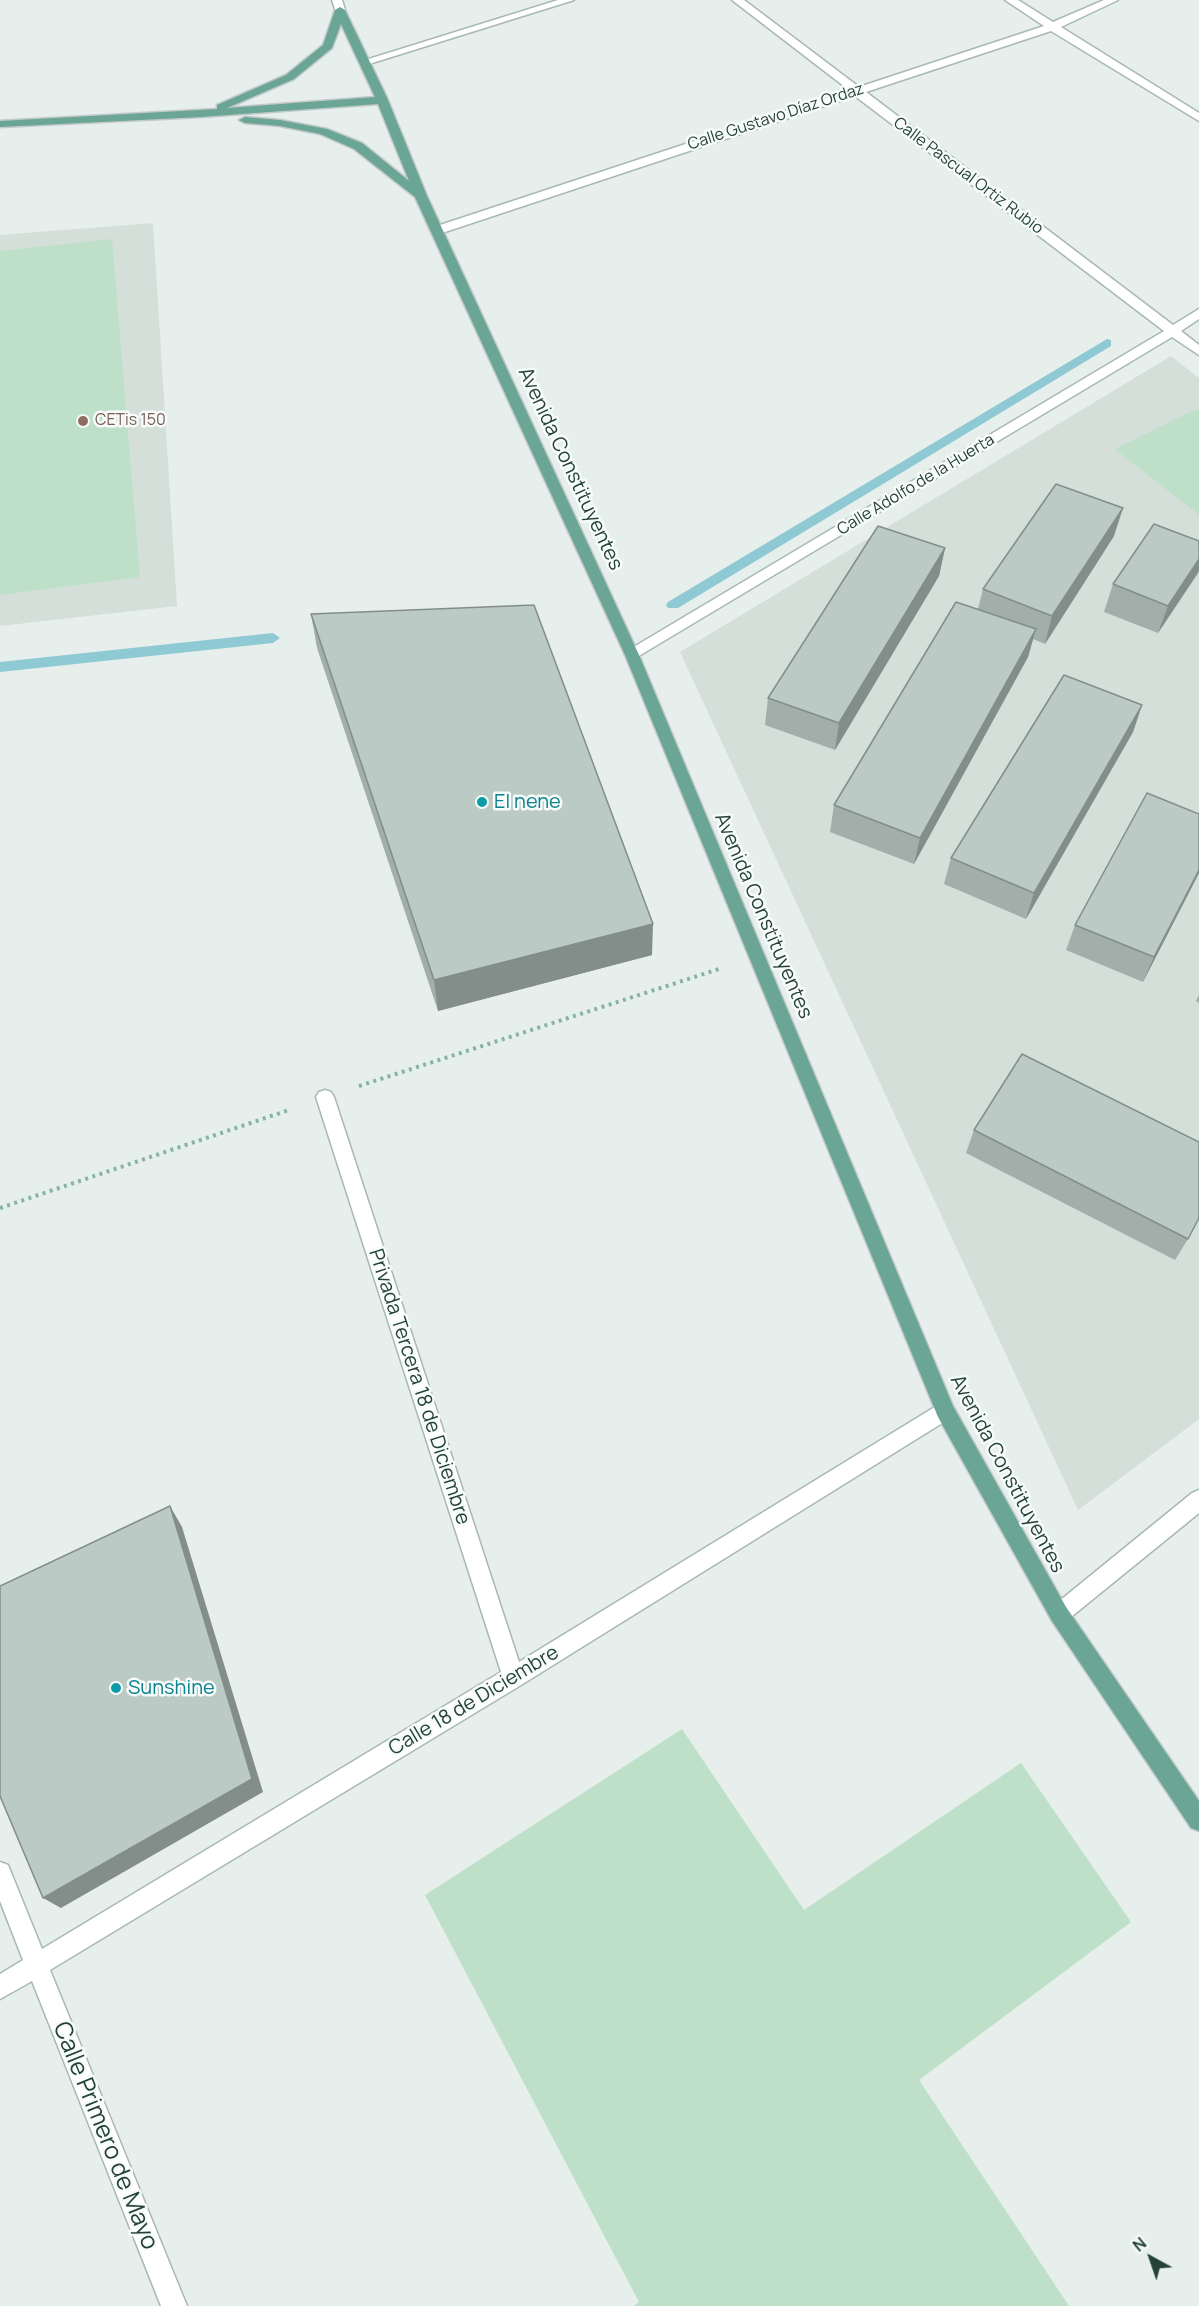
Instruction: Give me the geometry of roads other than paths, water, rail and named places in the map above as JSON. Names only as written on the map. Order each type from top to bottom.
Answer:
[{"type":"main road","name":"Avenida Constituyentes","points":[[338,5],[382,100],[421,196],[632,655],[945,1411],[1059,1614],[1199,1820]]},
{"type":"main road","points":[[201,114],[290,77],[328,46],[338,5]]},
{"type":"main road","points":[[0,124],[201,114],[382,100]]},
{"type":"main road","points":[[201,114],[280,123],[323,131],[358,146],[421,196]]},
{"type":"street","points":[[365,62],[569,0]]},
{"type":"street","name":"Calle Pascual Ortiz Rubio","points":[[737,0],[1199,351]]},
{"type":"street","points":[[1010,0],[1199,118]]},
{"type":"street","name":"Calle Gustavo Díaz Ordaz","points":[[438,230],[1052,27],[1113,0]]},
{"type":"street","name":"Calle Adolfo de la Huerta","points":[[632,655],[1173,331],[1199,313]]},
{"type":"street","name":"Privada Tercera 18 de Diciembre","points":[[325,1097],[513,1677]]},
{"type":"street","name":"Calle 18 de Diciembre","points":[[0,1987],[513,1677],[945,1411]]},
{"type":"street","points":[[1059,1614],[1199,1500]]},
{"type":"street","name":"Calle Primero de Mayo","points":[[0,1873],[174,2306]]},
{"type":"waterway","points":[[673,605],[1107,343]]},
{"type":"waterway","points":[[0,667],[273,638]]},
{"type":"place","name":"CETis 150","points":[[83,421]]},
{"type":"place","name":"El nene","points":[[482,802]]},
{"type":"place","name":"Sunshine","points":[[116,1688]]}]
